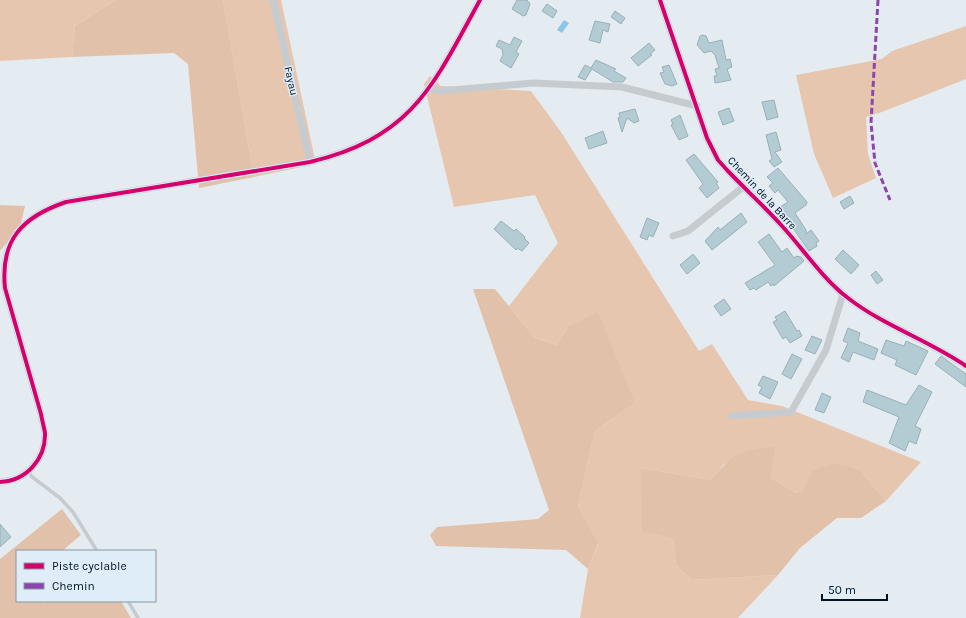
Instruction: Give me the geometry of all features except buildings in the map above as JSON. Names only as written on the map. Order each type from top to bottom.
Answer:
[{"type":"street","name":"Fayau","points":[[273,0],[310,162]]},
{"type":"street","points":[[0,482],[10,482],[29,471],[39,459],[44,445],[44,433],[4,281],[4,262],[8,246],[16,233],[37,214],[66,202],[310,162],[346,152],[385,132],[411,111],[430,88],[449,58],[480,0]]},
{"type":"street","name":"Chemin de la Barre","points":[[660,0],[707,138],[718,160],[783,227],[843,294],[878,318],[935,346],[966,366]]},
{"type":"street","points":[[430,88],[440,91],[533,82],[622,87],[697,106]]},
{"type":"street","points":[[674,236],[688,231],[743,187]]},
{"type":"street","points":[[732,416],[792,412],[826,350],[843,294]]},
{"type":"lane","points":[[29,471],[31,476],[60,498],[73,512],[96,550]]},
{"type":"lane","points":[[129,602],[138,618]]},
{"type":"shaded area","points":[[0,0],[116,0],[75,26],[72,57],[0,61]]},
{"type":"shaded area","points":[[116,0],[223,0],[254,177],[199,188],[188,64],[174,53],[72,57],[75,26]]},
{"type":"shaded area","points":[[223,0],[281,0],[316,164],[254,177]]},
{"type":"shaded area","points":[[966,26],[966,79],[866,117],[868,154],[876,178],[833,198],[814,154],[796,75],[882,59],[892,51]]},
{"type":"shaded area","points":[[430,76],[441,86],[531,91],[561,132],[699,351],[712,344],[748,400],[782,406],[921,462],[886,501],[860,470],[813,471],[802,491],[796,493],[771,478],[774,446],[724,464],[711,480],[641,468],[673,538],[676,565],[691,580],[778,575],[738,618],[580,618],[588,569],[598,544],[578,506],[595,431],[635,403],[568,327],[556,345],[535,338],[509,306],[558,243],[535,195],[454,207],[424,84]]},
{"type":"shaded area","points":[[0,205],[25,206],[20,227],[0,251]]},
{"type":"shaded area","points":[[473,289],[495,289],[535,338],[556,345],[568,327],[598,312],[635,403],[595,431],[578,506],[598,543],[588,569],[566,550],[436,546],[430,535],[437,527],[538,519],[549,510]]},
{"type":"shaded area","points":[[775,446],[771,478],[796,493],[802,491],[812,471],[833,463],[860,470],[886,501],[861,518],[837,518],[800,548],[778,575],[691,580],[676,565],[673,538],[642,531],[641,468],[711,480],[726,464],[738,455],[753,450]]},
{"type":"shaded area","points":[[62,509],[81,535],[63,550],[16,550],[16,602],[122,602],[131,618],[0,618],[0,559]]},
{"type":"water","points":[[564,20],[569,23],[562,33],[557,30]]},
{"type":"marked path","points":[[878,0],[871,123],[875,163],[890,200]]},
{"type":"cycle path","points":[[0,482],[18,478],[33,467],[38,460],[44,443],[45,433],[41,414],[5,288],[4,271],[6,256],[17,233],[26,223],[37,215],[66,202],[310,162],[345,151],[373,138],[397,122],[416,104],[433,82],[448,58],[480,0]]},
{"type":"cycle path","points":[[660,0],[707,138],[718,160],[790,235],[821,273],[848,298],[876,317],[937,348],[966,366]]}]
